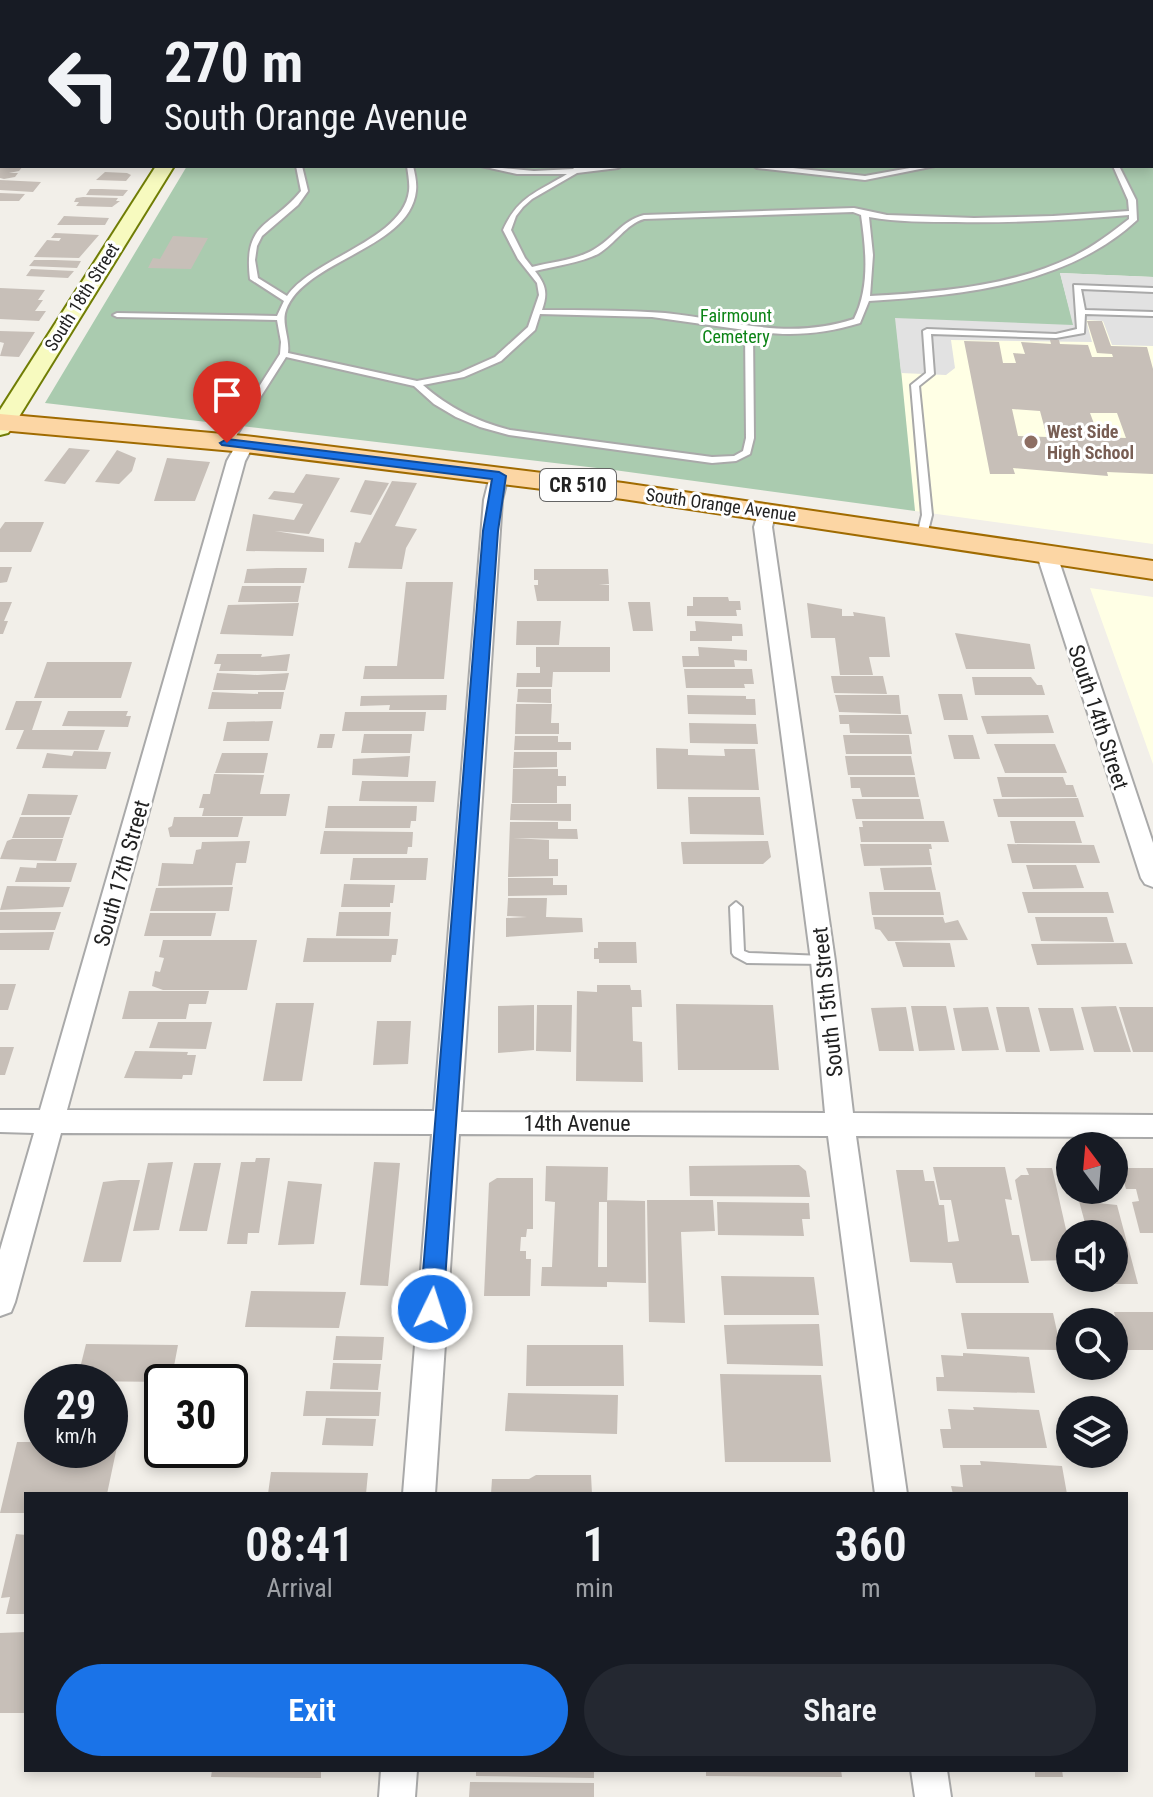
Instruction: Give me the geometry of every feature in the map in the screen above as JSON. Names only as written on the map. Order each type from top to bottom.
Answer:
[{"type":"main road","name":"South Orange Avenue","points":[[1,424],[236,444],[499,476],[767,511],[1153,570]]},
{"type":"street","name":"South 18th Street","points":[[1,424],[164,168]]},
{"type":"street","name":"South 17th Street","points":[[0,1302],[236,461],[236,444]]},
{"type":"street","points":[[419,1492],[493,500],[499,476]]},
{"type":"street","name":"South 15th Street","points":[[767,511],[763,527],[823,961],[840,1123],[891,1492]]},
{"type":"street","name":"South 14th Street","points":[[1047,555],[1153,878]]},
{"type":"street","name":"14th Avenue","points":[[0,1121],[1153,1126]]},
{"type":"street","points":[[397,1797],[399,1772]]},
{"type":"street","points":[[929,1772],[933,1797]]},
{"type":"lane","points":[[288,300],[254,279],[252,250],[258,233],[290,210],[305,191],[299,168]]},
{"type":"lane","points":[[236,444],[284,354],[287,344],[281,318],[282,307],[305,283],[387,230],[402,214],[413,195],[410,168]]},
{"type":"lane","points":[[496,168],[520,172],[578,168]]},
{"type":"lane","points":[[284,354],[417,384],[461,375],[498,359],[523,339],[538,312],[543,295],[541,283],[512,242],[507,230],[510,220],[531,196],[578,168]]},
{"type":"lane","points":[[774,168],[865,178],[919,168]]},
{"type":"lane","points":[[827,174],[837,168]]},
{"type":"lane","points":[[867,299],[943,293],[1005,282],[1058,265],[1094,249],[1133,220],[1132,200],[1117,168]]},
{"type":"lane","points":[[532,269],[592,254],[608,244],[633,220],[644,217],[854,210],[865,215],[1004,220],[1132,213]]},
{"type":"lane","points":[[538,312],[663,315],[780,332],[837,330],[857,321],[867,299],[868,240],[865,215]]},
{"type":"lane","points":[[922,535],[927,515],[915,385],[930,374],[927,331],[1066,335],[1083,329],[1077,287],[1153,290]]},
{"type":"lane","points":[[1081,312],[1153,314]]},
{"type":"lane","points":[[117,315],[281,318]]},
{"type":"lane","points":[[417,384],[431,399],[463,416],[532,439],[712,460],[736,458],[747,452],[750,438],[749,328]]},
{"type":"lane","points":[[736,907],[738,953],[747,958],[823,961]]},
{"type":"shaded area","points":[[1060,273],[1153,277],[1153,346],[1112,345],[1103,321],[1086,320],[1092,342],[951,340],[955,368],[946,375],[901,373],[895,318],[1073,325]]},
{"type":"shaded area","name":"West Side High School","points":[[1153,277],[1153,544],[915,511],[895,318]]},
{"type":"shaded area","points":[[1090,588],[1153,597],[1153,764]]},
{"type":"green space","name":"Fairmount Cemetery","points":[[186,168],[1153,168],[1153,277],[1060,273],[1074,326],[896,319],[915,511],[614,470],[45,403]]},
{"type":"building","points":[[0,168],[21,168],[9,173],[18,173],[15,177],[0,178]]},
{"type":"building","points":[[105,172],[131,175],[126,181],[96,180]]},
{"type":"building","points":[[0,180],[41,182],[33,192],[0,190]]},
{"type":"building","points":[[90,189],[128,190],[123,196],[86,195]]},
{"type":"building","points":[[0,193],[25,194],[19,201],[0,201]]},
{"type":"building","points":[[76,198],[118,198],[116,201],[120,201],[112,207],[76,206],[79,202],[74,202]]},
{"type":"building","points":[[64,216],[109,218],[105,225],[57,225]]},
{"type":"building","points":[[55,233],[99,235],[79,258],[34,257],[47,240],[59,241],[61,238],[51,238]]},
{"type":"building","points":[[173,236],[208,238],[191,269],[148,268],[153,258],[160,259]]},
{"type":"building","points":[[34,260],[81,261],[77,268],[29,266]]},
{"type":"building","points":[[31,269],[74,271],[68,278],[26,276]]},
{"type":"building","points":[[0,288],[45,290],[38,300],[43,300],[35,311],[46,311],[39,321],[0,319]]},
{"type":"building","points":[[1087,321],[1102,321],[1111,346],[1147,347],[1153,369],[1153,474],[1107,472],[1108,476],[1013,468],[1015,474],[990,474],[964,341],[999,342],[1003,363],[1016,363],[1013,353],[1025,354],[1021,342],[1051,344],[1050,340],[1059,340],[1060,344],[1088,345],[1092,357],[1113,357],[1112,354],[1097,353]],"holes":[[[1012,409],[1040,411],[1047,437],[1018,436]],[[1090,413],[1117,413],[1126,438],[1099,437]]]},
{"type":"building","points":[[0,331],[35,332],[19,357],[0,356],[4,343],[0,342]]},
{"type":"building","points":[[69,448],[90,450],[65,484],[44,481]]},
{"type":"building","points":[[117,450],[136,458],[132,471],[119,484],[95,482]]},
{"type":"building","points":[[167,458],[210,462],[195,501],[154,501]]},
{"type":"building","points":[[306,474],[340,478],[309,534],[275,531],[324,539],[324,552],[246,551],[253,514],[294,520],[303,504],[268,499],[274,491],[294,493]]},
{"type":"building","points":[[365,480],[389,483],[371,515],[350,512]]},
{"type":"building","points":[[392,481],[417,483],[395,526],[417,529],[406,548],[402,569],[348,568],[355,542],[360,543]]},
{"type":"building","points":[[5,522],[44,522],[31,552],[0,552],[0,529]]},
{"type":"building","points":[[0,567],[12,567],[7,582],[0,583]]},
{"type":"building","points":[[307,568],[304,583],[244,583],[247,569]]},
{"type":"building","points":[[534,569],[608,569],[609,584],[599,585],[609,585],[609,601],[537,601],[534,585],[538,585],[538,580],[534,580]]},
{"type":"building","points":[[406,582],[453,582],[444,679],[363,679],[365,666],[397,666]]},
{"type":"building","points":[[242,586],[301,586],[298,602],[238,602]]},
{"type":"building","points":[[693,597],[728,597],[729,601],[740,601],[741,610],[736,610],[737,616],[687,616],[687,606],[693,606]]},
{"type":"building","points":[[0,602],[12,602],[4,621],[8,621],[3,634],[0,634]]},
{"type":"building","points":[[628,602],[650,602],[653,631],[633,631]]},
{"type":"building","points":[[299,603],[293,636],[220,634],[228,605]]},
{"type":"building","points":[[807,603],[842,609],[842,616],[854,616],[853,612],[885,617],[890,657],[869,657],[873,675],[840,675],[835,638],[811,638]]},
{"type":"building","points":[[517,621],[561,621],[559,645],[516,645]]},
{"type":"building","points":[[695,621],[742,624],[743,636],[732,636],[732,641],[690,641],[690,631],[696,631]]},
{"type":"building","points":[[955,633],[1030,644],[1035,669],[966,669]]},
{"type":"building","points":[[536,647],[610,647],[610,672],[553,672],[552,687],[516,687],[517,673],[540,673],[540,667],[536,667]]},
{"type":"building","points":[[698,647],[747,650],[747,661],[734,660],[735,667],[683,667],[682,656],[699,656]]},
{"type":"building","points":[[217,654],[262,654],[261,657],[290,654],[287,671],[219,671],[221,664],[214,664]]},
{"type":"building","points":[[47,662],[132,662],[121,698],[34,698]]},
{"type":"building","points":[[684,669],[752,669],[754,684],[744,684],[745,688],[686,688]]},
{"type":"building","points":[[217,673],[289,673],[285,690],[213,690]]},
{"type":"building","points":[[831,676],[883,676],[887,694],[834,693]]},
{"type":"building","points":[[972,677],[1031,677],[1037,685],[1042,685],[1045,695],[975,695]]},
{"type":"building","points":[[518,689],[551,689],[551,703],[517,702]]},
{"type":"building","points":[[212,692],[284,692],[281,709],[208,709]]},
{"type":"building","points":[[938,694],[962,694],[968,720],[944,720]]},
{"type":"building","points":[[447,695],[446,710],[389,710],[390,705],[360,706],[361,696]]},
{"type":"building","points":[[687,695],[746,696],[746,699],[755,699],[756,715],[688,714]]},
{"type":"building","points":[[835,695],[899,695],[901,714],[839,712]]},
{"type":"building","points":[[16,701],[42,701],[32,730],[105,730],[98,750],[16,749],[24,730],[5,730]]},
{"type":"building","points":[[516,704],[552,704],[551,723],[559,723],[559,734],[515,734]]},
{"type":"building","points":[[68,711],[128,711],[126,716],[131,716],[128,727],[62,726]]},
{"type":"building","points":[[345,712],[426,712],[424,731],[342,731]]},
{"type":"building","points":[[839,715],[908,715],[912,734],[850,733],[849,724],[840,724]]},
{"type":"building","points":[[1048,715],[1054,733],[987,734],[981,716]]},
{"type":"building","points":[[273,721],[269,741],[223,741],[227,722]]},
{"type":"building","points":[[689,723],[756,724],[758,744],[690,743]]},
{"type":"building","points":[[320,734],[335,734],[332,748],[317,748]]},
{"type":"building","points":[[364,734],[412,734],[410,753],[361,753]]},
{"type":"building","points":[[843,735],[909,735],[912,754],[846,754]]},
{"type":"building","points":[[948,735],[973,735],[980,759],[954,759]]},
{"type":"building","points":[[515,736],[558,736],[558,742],[571,742],[571,750],[514,750]]},
{"type":"building","points":[[994,744],[1055,744],[1067,773],[1005,773]]},
{"type":"building","points":[[656,748],[688,749],[688,755],[725,756],[724,749],[755,749],[759,790],[657,789]]},
{"type":"building","points":[[74,751],[111,752],[106,769],[42,768],[47,753],[72,756]]},
{"type":"building","points":[[514,752],[557,752],[557,767],[513,768]]},
{"type":"building","points":[[222,753],[268,753],[264,773],[215,773]]},
{"type":"building","points":[[410,756],[408,777],[352,775],[353,759]]},
{"type":"building","points":[[845,756],[911,756],[915,775],[848,775]]},
{"type":"building","points":[[513,769],[558,769],[558,776],[566,776],[566,786],[557,786],[557,803],[512,803]]},
{"type":"building","points":[[214,774],[264,775],[260,794],[290,794],[286,816],[202,816],[204,808],[199,808],[203,794],[210,794]]},
{"type":"building","points":[[850,777],[915,777],[919,797],[862,797],[860,788],[851,788]]},
{"type":"building","points":[[997,777],[1063,777],[1066,785],[1073,785],[1077,797],[1002,797]]},
{"type":"building","points":[[362,781],[436,781],[434,802],[359,801]]},
{"type":"building","points":[[28,794],[78,795],[71,815],[21,815]]},
{"type":"building","points":[[688,797],[760,797],[764,835],[690,834]]},
{"type":"building","points":[[1078,798],[1084,817],[998,817],[993,799]]},
{"type":"building","points":[[852,799],[920,799],[924,819],[856,819]]},
{"type":"building","points":[[511,804],[571,804],[571,821],[510,820]]},
{"type":"building","points":[[328,806],[417,806],[416,821],[411,821],[410,828],[325,828]]},
{"type":"building","points":[[20,817],[70,817],[63,838],[12,838]]},
{"type":"building","points":[[174,817],[243,817],[238,837],[170,837],[168,828],[172,826]]},
{"type":"building","points":[[862,821],[944,821],[949,842],[861,842],[859,827],[863,827]]},
{"type":"building","points":[[1010,821],[1075,821],[1082,843],[1015,843]]},
{"type":"building","points":[[510,822],[558,822],[558,829],[577,829],[578,839],[513,838],[549,840],[549,859],[558,859],[558,876],[508,877]]},
{"type":"building","points":[[324,831],[413,832],[412,847],[408,847],[407,854],[320,854]]},
{"type":"building","points":[[63,839],[56,861],[0,859],[7,841]]},
{"type":"building","points":[[250,841],[246,863],[236,863],[232,885],[158,886],[162,863],[193,864],[196,850],[201,849],[202,842]]},
{"type":"building","points":[[768,841],[771,857],[763,864],[683,864],[681,842]]},
{"type":"building","points":[[860,844],[931,844],[932,865],[864,866]]},
{"type":"building","points":[[1007,844],[1094,845],[1100,863],[1012,863]]},
{"type":"building","points":[[353,858],[428,858],[426,880],[350,880]]},
{"type":"building","points":[[37,863],[77,863],[71,882],[15,882],[20,867],[36,868]]},
{"type":"building","points":[[1026,865],[1076,865],[1084,888],[1033,889]]},
{"type":"building","points":[[931,867],[936,890],[884,890],[880,868]]},
{"type":"building","points":[[508,878],[553,878],[553,885],[567,885],[567,895],[508,896]]},
{"type":"building","points":[[344,884],[395,885],[393,903],[390,907],[341,907]]},
{"type":"building","points":[[7,886],[70,887],[63,907],[0,910]]},
{"type":"building","points":[[233,887],[229,911],[150,911],[156,888]]},
{"type":"building","points":[[869,892],[940,892],[944,915],[872,915]]},
{"type":"building","points":[[1022,892],[1108,892],[1114,913],[1028,913]]},
{"type":"building","points":[[508,898],[547,898],[546,917],[582,918],[583,932],[506,937],[506,918],[527,917],[507,916]]},
{"type":"building","points":[[0,912],[61,912],[55,930],[0,930]]},
{"type":"building","points":[[339,912],[391,912],[389,936],[336,936]]},
{"type":"building","points":[[150,913],[216,913],[211,936],[144,936]]},
{"type":"building","points":[[873,917],[943,917],[945,923],[958,920],[968,940],[888,941],[880,930],[875,929]]},
{"type":"building","points":[[1035,917],[1107,917],[1114,942],[1041,941]]},
{"type":"building","points":[[54,932],[49,950],[0,950],[0,933]]},
{"type":"building","points":[[307,938],[398,939],[396,955],[392,955],[391,962],[303,962]]},
{"type":"building","points":[[163,940],[257,940],[247,990],[163,990],[152,986],[155,971],[160,972],[164,958],[159,957]]},
{"type":"building","points":[[598,942],[636,942],[637,963],[599,963],[599,959],[594,959],[594,948],[598,948]]},
{"type":"building","points":[[895,942],[950,943],[955,967],[903,967]]},
{"type":"building","points":[[1126,943],[1133,964],[1037,965],[1031,944]]},
{"type":"building","points":[[0,984],[16,984],[8,1010],[0,1010]]},
{"type":"building","points":[[597,985],[630,985],[631,990],[641,990],[642,1007],[632,1007],[633,1041],[642,1042],[643,1082],[576,1081],[577,991],[597,992]]},
{"type":"building","points":[[129,991],[209,991],[206,1004],[189,1004],[186,1019],[122,1019]]},
{"type":"building","points":[[276,1003],[314,1003],[302,1081],[263,1081]]},
{"type":"building","points":[[676,1004],[773,1005],[779,1070],[678,1070]]},
{"type":"building","points":[[534,1005],[534,1050],[498,1053],[498,1006]]},
{"type":"building","points":[[537,1005],[572,1005],[571,1052],[536,1051]]},
{"type":"building","points":[[911,1006],[946,1006],[955,1050],[919,1051]]},
{"type":"building","points":[[1116,1006],[1131,1052],[1094,1052],[1081,1007]]},
{"type":"building","points":[[906,1007],[914,1051],[879,1051],[871,1008]]},
{"type":"building","points":[[988,1007],[999,1050],[962,1051],[953,1008]]},
{"type":"building","points":[[996,1007],[1029,1007],[1040,1052],[1006,1052]]},
{"type":"building","points":[[1119,1007],[1153,1007],[1153,1052],[1133,1052]]},
{"type":"building","points":[[1038,1008],[1073,1008],[1084,1050],[1050,1051]]},
{"type":"building","points":[[377,1021],[411,1021],[408,1064],[373,1065]]},
{"type":"building","points":[[158,1022],[212,1022],[206,1049],[149,1048]]},
{"type":"building","points":[[0,1047],[14,1047],[5,1075],[0,1075]]},
{"type":"building","points":[[135,1051],[188,1052],[187,1055],[196,1055],[192,1075],[183,1075],[182,1079],[124,1078]]},
{"type":"building","points":[[256,1158],[270,1158],[259,1233],[248,1233],[247,1244],[227,1244],[241,1162],[255,1162]]},
{"type":"building","points":[[173,1162],[159,1230],[133,1231],[148,1163]]},
{"type":"building","points":[[374,1162],[400,1163],[388,1286],[360,1285]]},
{"type":"building","points":[[194,1163],[221,1163],[207,1231],[179,1231]]},
{"type":"building","points":[[799,1165],[806,1171],[810,1197],[690,1196],[689,1166]]},
{"type":"building","points":[[546,1166],[608,1167],[607,1200],[645,1201],[646,1283],[607,1282],[607,1287],[541,1286],[542,1267],[552,1267],[555,1202],[545,1201]],"holes":[[[599,1202],[607,1202],[607,1267],[598,1267]]]},
{"type":"building","points":[[933,1167],[1005,1167],[1012,1200],[1005,1199],[1012,1235],[1019,1235],[1029,1283],[956,1283],[952,1263],[910,1262],[896,1170],[923,1170],[925,1181],[934,1181],[939,1205],[944,1205],[948,1242],[959,1241],[951,1200],[940,1200]]},
{"type":"building","points":[[1026,1168],[1052,1168],[1056,1204],[1060,1204],[1064,1220],[1056,1220],[1056,1260],[1031,1261],[1015,1180],[1021,1175],[1029,1175]]},
{"type":"building","points":[[1128,1168],[1153,1168],[1153,1233],[1140,1233],[1132,1202],[1139,1201],[1136,1189],[1128,1189]]},
{"type":"building","points":[[497,1178],[533,1178],[533,1229],[527,1229],[526,1237],[521,1237],[520,1251],[526,1251],[526,1259],[531,1259],[530,1296],[484,1296],[489,1183]]},
{"type":"building","points":[[140,1180],[121,1262],[83,1262],[103,1182]]},
{"type":"building","points":[[288,1181],[322,1184],[314,1244],[278,1245]]},
{"type":"building","points":[[647,1200],[713,1200],[715,1231],[681,1232],[685,1323],[649,1322]]},
{"type":"building","points":[[717,1202],[809,1203],[810,1219],[802,1219],[804,1236],[718,1235]]},
{"type":"building","points":[[1080,1204],[1117,1205],[1121,1220],[1084,1220]]},
{"type":"building","points":[[1128,1246],[1138,1284],[1128,1284]]},
{"type":"building","points":[[721,1276],[814,1277],[819,1315],[724,1315]]},
{"type":"building","points":[[251,1291],[346,1292],[339,1328],[245,1327]]},
{"type":"building","points":[[1128,1312],[1153,1312],[1153,1350],[1128,1350]]},
{"type":"building","points":[[961,1313],[1053,1313],[1056,1350],[967,1349]]},
{"type":"building","points":[[819,1324],[823,1366],[727,1364],[724,1325]]},
{"type":"building","points":[[336,1336],[384,1337],[382,1360],[333,1360]]},
{"type":"building","points":[[86,1344],[178,1345],[174,1364],[144,1364],[144,1382],[128,1382],[128,1364],[81,1364]]},
{"type":"building","points":[[527,1345],[623,1345],[624,1386],[526,1386]]},
{"type":"building","points":[[963,1353],[1029,1357],[1035,1393],[937,1391],[936,1377],[944,1377],[941,1355],[963,1356]]},
{"type":"building","points":[[333,1363],[381,1364],[378,1390],[330,1389]]},
{"type":"building","points":[[720,1374],[821,1375],[831,1462],[725,1462]]},
{"type":"building","points":[[306,1391],[381,1392],[379,1416],[303,1416]]},
{"type":"building","points":[[508,1393],[618,1395],[617,1434],[505,1431]]},
{"type":"building","points":[[973,1407],[1039,1410],[1047,1448],[943,1448],[940,1429],[951,1429],[948,1409],[974,1410]]},
{"type":"building","points":[[326,1418],[376,1419],[373,1446],[322,1445]]},
{"type":"building","points":[[17,1442],[24,1442],[24,1468],[112,1468],[107,1492],[24,1492],[24,1513],[0,1513]]},
{"type":"building","points":[[980,1461],[1056,1466],[1062,1468],[1067,1492],[952,1492],[951,1486],[963,1487],[960,1465],[981,1465]]},
{"type":"building","points":[[271,1472],[368,1473],[366,1492],[268,1492]]},
{"type":"building","points":[[536,1475],[591,1475],[592,1492],[491,1492],[492,1479],[529,1479]]},
{"type":"building","points":[[16,1534],[24,1535],[24,1614],[6,1614],[10,1597],[1,1598]]},
{"type":"building","points":[[24,1632],[24,1713],[0,1713],[0,1633]]},
{"type":"building","points":[[212,1772],[321,1772],[321,1778],[211,1777]]},
{"type":"building","points":[[476,1772],[594,1772],[594,1778],[476,1776]]},
{"type":"building","points":[[706,1772],[841,1772],[842,1777],[706,1776]]},
{"type":"building","points":[[1035,1772],[1062,1772],[1063,1777],[1035,1777]]},
{"type":"building","points":[[470,1782],[594,1783],[594,1797],[469,1797]]},
{"type":"place","name":"West Side High School","points":[[1031,442]]},
{"type":"route","points":[[227,443],[499,476],[493,500],[432,1309]]}]
